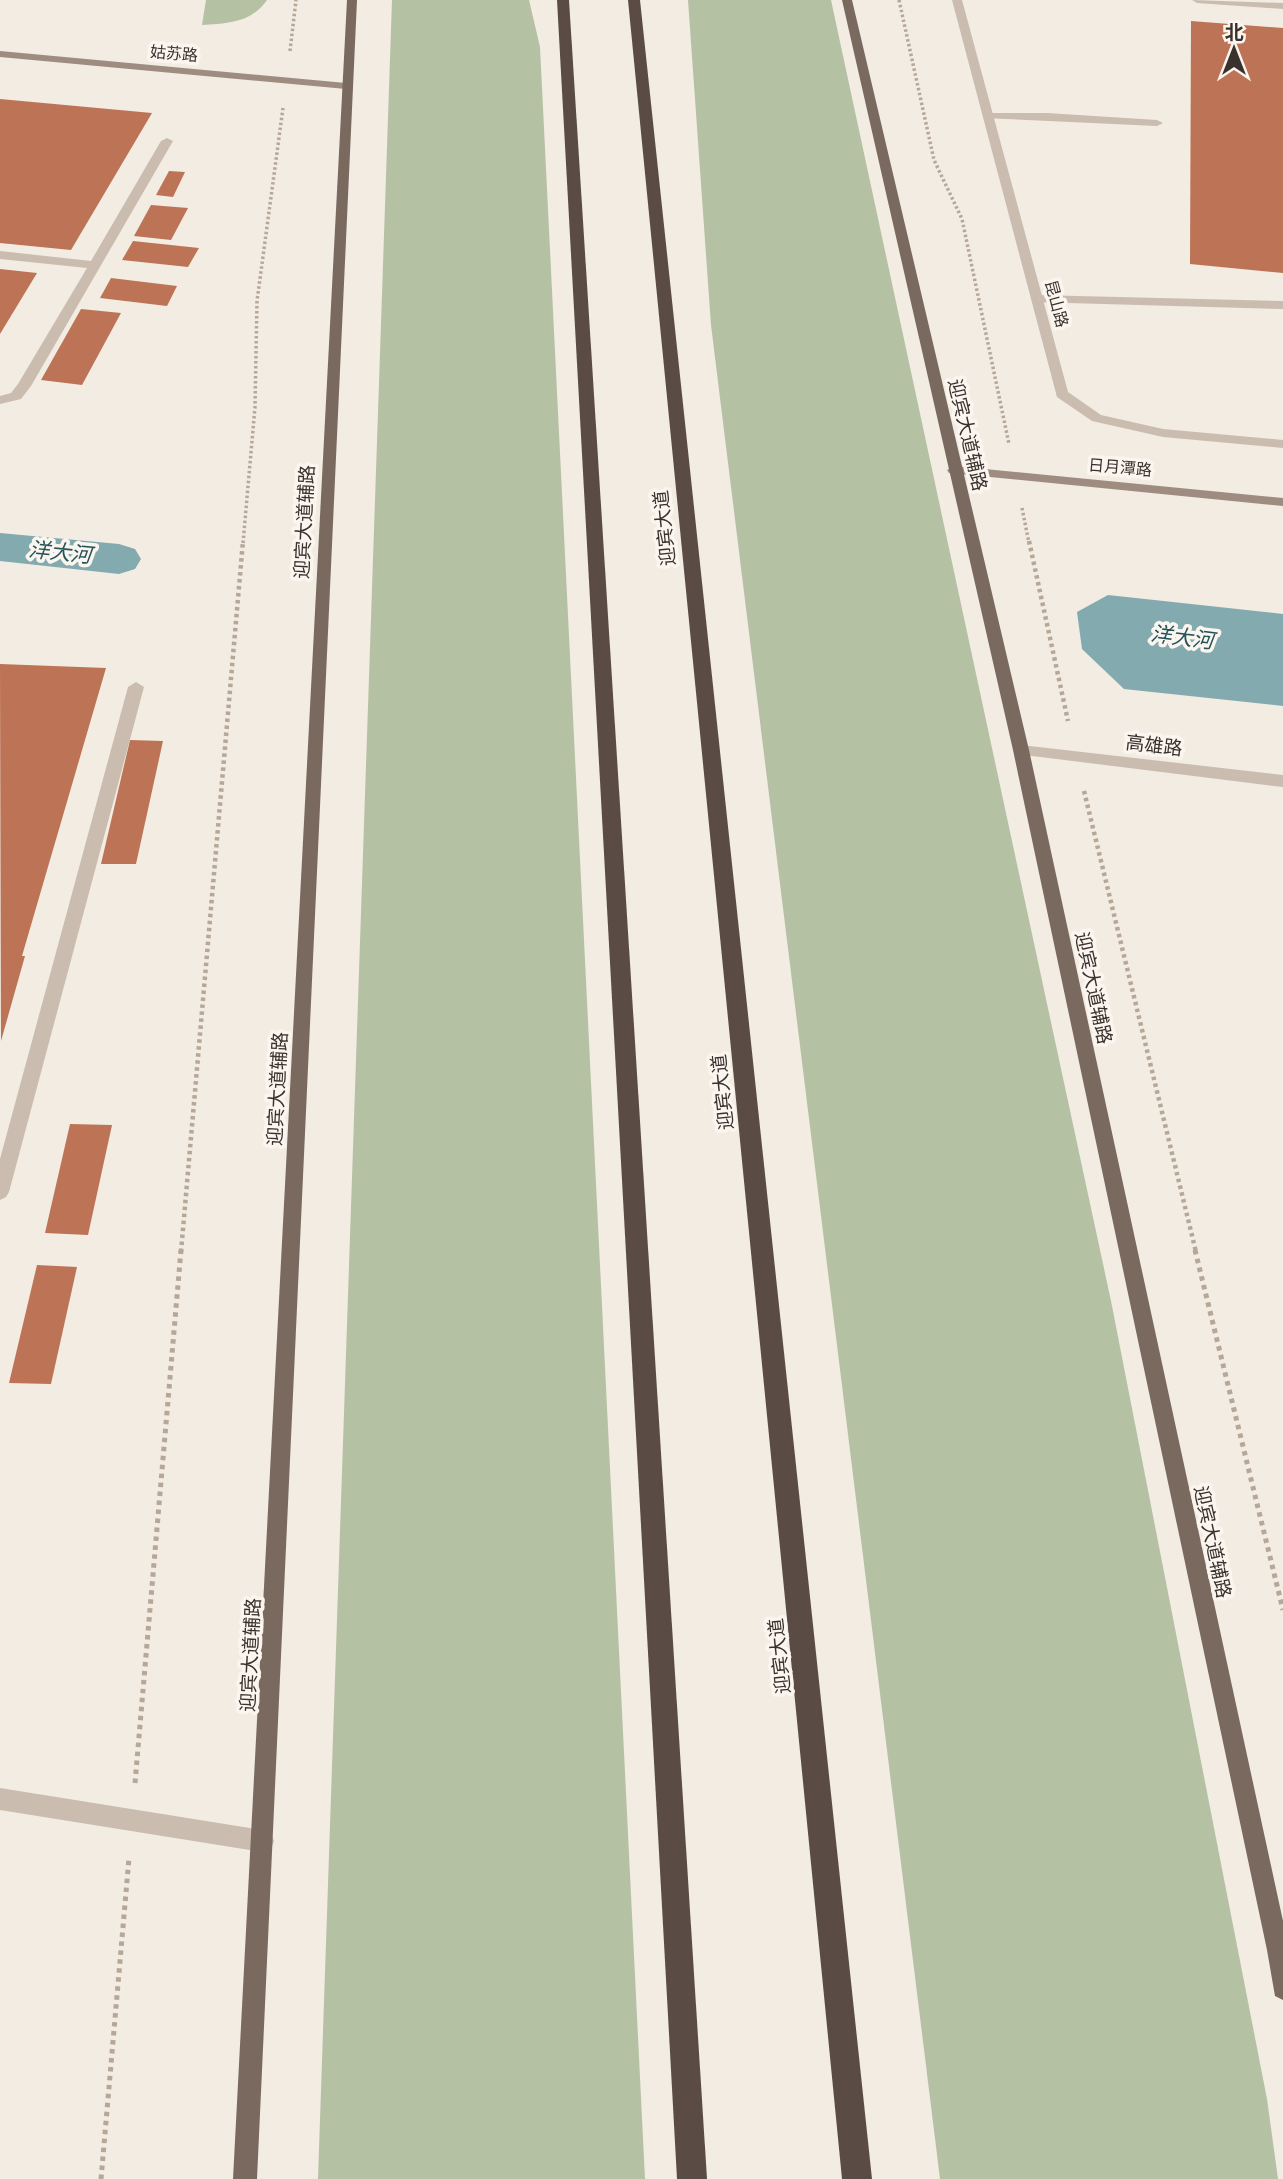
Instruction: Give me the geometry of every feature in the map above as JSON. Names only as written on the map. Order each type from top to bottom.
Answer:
[{"type":"highway","points":[[561,0],[692,2179]]},
{"type":"highway","name":"迎宾大道","points":[[634,0],[857,2179]]},
{"type":"main road","name":"迎宾大道辅路","points":[[245,2179],[352,0]]},
{"type":"main road","name":"迎宾大道辅路","points":[[847,0],[1021,750],[1272,1923],[1283,1988]]},
{"type":"street","name":"昆山路","points":[[957,0],[1062,394],[1097,418],[1163,433],[1283,444]]},
{"type":"street","points":[[1196,0],[1283,6]]},
{"type":"street","name":"姑苏路","points":[[0,54],[346,86]]},
{"type":"street","points":[[988,116],[1047,116],[1157,123]]},
{"type":"street","points":[[0,400],[16,396],[24,386],[167,141]]},
{"type":"street","points":[[0,255],[96,265]]},
{"type":"street","points":[[1036,299],[1283,305]]},
{"type":"street","name":"日月潭路","points":[[954,470],[1283,502]]},
{"type":"street","points":[[0,1192],[136,687]]},
{"type":"street","name":"高雄路","points":[[1021,750],[1283,780]]},
{"type":"street","points":[[0,1799],[263,1841]]},
{"type":"path","points":[[101,2179],[255,407],[257,301],[296,0]]},
{"type":"path","points":[[899,0],[934,160],[962,219],[1076,757],[1283,1610]]},
{"type":"green space","points":[[206,0],[267,0],[261,8],[246,17],[202,25]]},
{"type":"green space","points":[[392,0],[529,0],[540,47],[645,2179],[318,2179]]},
{"type":"green space","points":[[688,0],[831,0],[1111,1301],[1267,2099],[1278,2179],[940,2179],[711,325]]},
{"type":"water","points":[[1108,595],[1283,614],[1283,706],[1124,689],[1082,649],[1077,612]]},
{"type":"building","points":[[1191,21],[1283,28],[1283,273],[1190,264]]},
{"type":"building","points":[[0,99],[152,113],[71,250],[0,243]]},
{"type":"building","points":[[169,171],[185,172],[173,197],[156,195]]},
{"type":"building","points":[[151,205],[188,208],[171,240],[134,236]]},
{"type":"building","points":[[133,241],[199,248],[188,267],[122,260]]},
{"type":"building","points":[[0,269],[37,273],[0,334]]},
{"type":"building","points":[[111,278],[177,286],[167,306],[100,298]]},
{"type":"building","points":[[81,309],[121,313],[82,385],[41,380]]},
{"type":"building","points":[[0,664],[106,668],[22,956],[25,956],[1,1041]]},
{"type":"building","points":[[130,740],[163,741],[136,864],[101,864]]},
{"type":"building","points":[[70,1124],[112,1125],[88,1235],[45,1233]]},
{"type":"building","points":[[37,1265],[77,1267],[51,1384],[9,1383]]},
{"type":"waterway","name":"洋大河","points":[[0,547],[119,559]]}]
